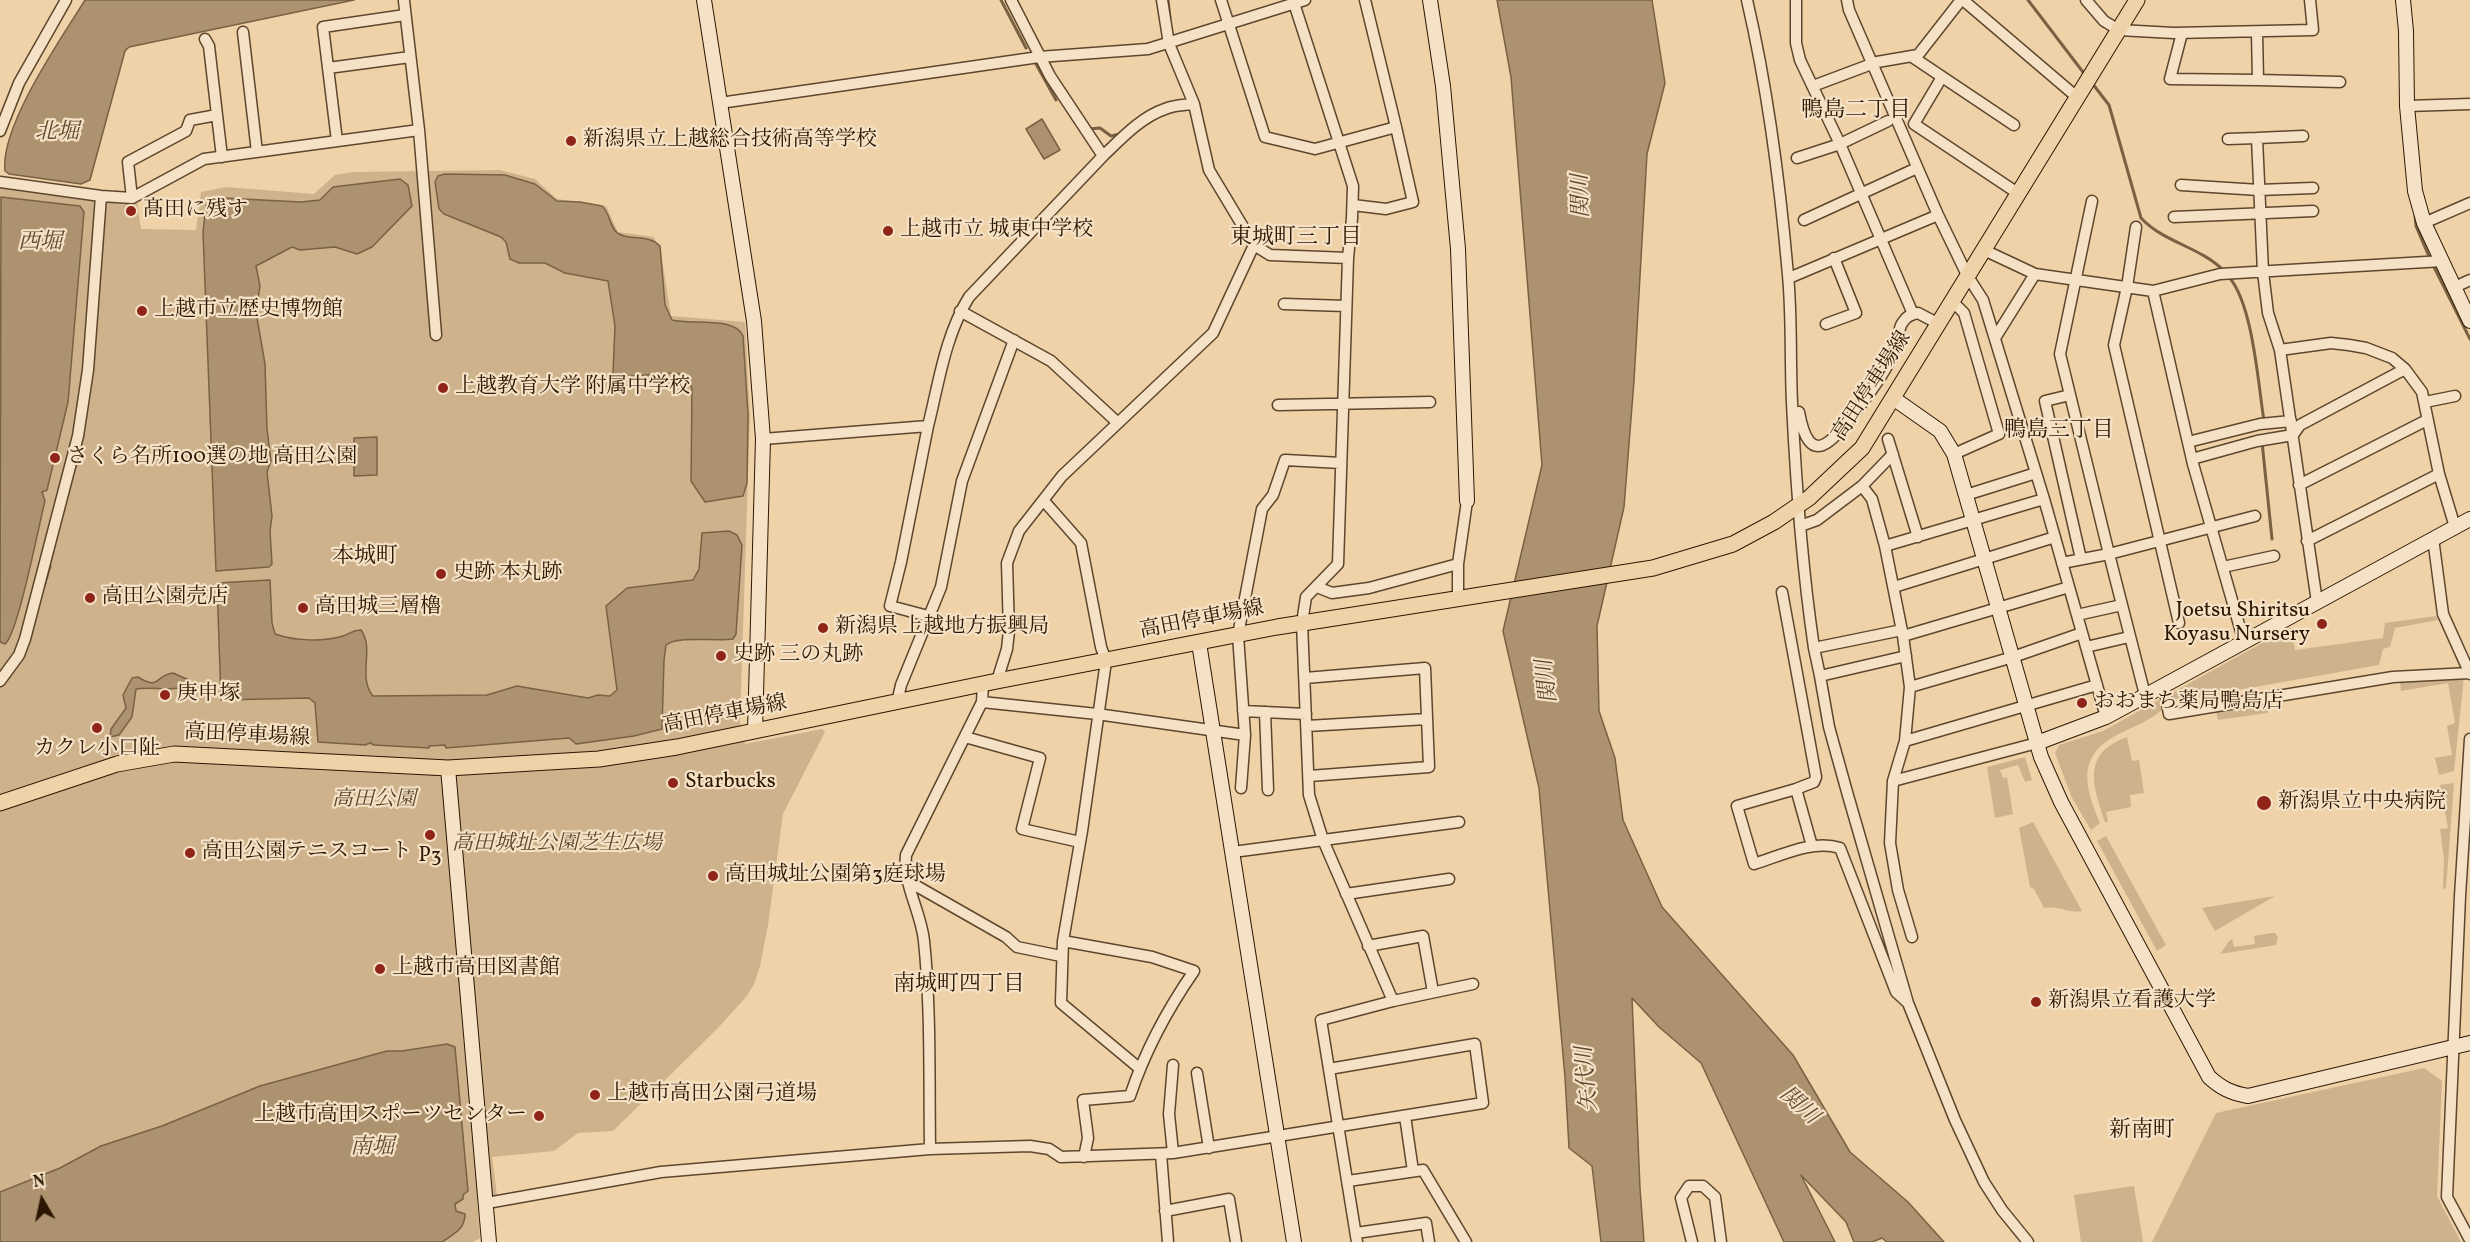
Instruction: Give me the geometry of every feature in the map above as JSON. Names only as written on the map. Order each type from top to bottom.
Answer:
[{"type":"main road","name":"高田停車場線","points":[[0,803],[117,764],[174,754],[448,768],[599,759],[677,747],[990,683],[1302,623],[1674,563],[1733,544],[1795,509],[1862,448],[2137,0]]},
{"type":"street","points":[[0,131],[19,83],[66,0]]},
{"type":"street","points":[[704,0],[754,321],[763,439],[755,731]]},
{"type":"street","points":[[1011,0],[1039,57],[1102,156]]},
{"type":"street","points":[[1162,0],[1169,44],[1194,104],[1212,179],[1254,245],[1270,255],[1348,258]]},
{"type":"street","points":[[1221,0],[1265,137],[1315,149],[1396,127]]},
{"type":"street","points":[[1353,205],[1386,209],[1413,202],[1365,0]]},
{"type":"street","points":[[1430,0],[1443,86],[1458,249],[1467,501],[1458,564],[1464,598]]},
{"type":"street","points":[[1747,0],[1777,179],[1788,278],[1795,509],[1800,526],[1814,648],[1829,727],[1908,1003],[1955,1120],[1984,1182],[2002,1210],[2028,1242]]},
{"type":"street","points":[[1796,0],[1796,43],[1800,60],[1840,144],[1913,314]]},
{"type":"street","points":[[1847,0],[1938,215],[1967,275],[1983,300],[2044,498],[2106,717]]},
{"type":"street","points":[[1813,86],[1872,63],[1918,55],[1962,0],[2078,98]]},
{"type":"street","points":[[2086,0],[2104,21],[2119,30],[2182,33],[2313,30],[2310,0]]},
{"type":"street","points":[[2403,0],[2406,31],[2407,106],[2415,191],[2424,223],[2470,321]]},
{"type":"street","points":[[404,1],[419,130],[436,335]]},
{"type":"street","points":[[720,103],[1039,57],[1148,50],[1298,1],[1353,186],[1346,306],[1338,564],[1306,597],[1302,623],[1309,795],[1323,840],[1393,1001]]},
{"type":"street","points":[[337,141],[323,27],[405,15]]},
{"type":"street","points":[[243,32],[257,152]]},
{"type":"street","points":[[2182,33],[2170,79],[2340,82]]},
{"type":"street","points":[[2257,33],[2258,80]]},
{"type":"street","points":[[205,39],[209,46],[222,157]]},
{"type":"street","points":[[1911,56],[2014,125]]},
{"type":"street","points":[[328,68],[410,57]]},
{"type":"street","points":[[1942,77],[1914,124],[2019,194]]},
{"type":"street","points":[[928,616],[890,606],[928,426],[948,345],[960,311],[969,297],[1102,156],[1152,116],[1166,108],[1194,104]]},
{"type":"street","points":[[2407,106],[2470,104]]},
{"type":"street","points":[[132,198],[128,162],[186,131],[190,120],[217,115]]},
{"type":"street","points":[[1797,158],[1840,144],[1888,121]]},
{"type":"street","points":[[0,182],[132,198],[201,160],[419,130]]},
{"type":"street","points":[[2228,139],[2304,136]]},
{"type":"street","points":[[2257,138],[2263,272],[2268,313],[2280,350],[2317,602]]},
{"type":"street","points":[[1804,220],[1917,168]]},
{"type":"street","points":[[2181,185],[2259,190],[2313,188]]},
{"type":"street","points":[[0,681],[19,655],[26,639],[78,436],[88,370],[101,196]]},
{"type":"street","points":[[2092,201],[2060,354],[2145,695]]},
{"type":"street","points":[[2424,223],[2470,203]]},
{"type":"street","points":[[2174,217],[2313,211]]},
{"type":"street","points":[[1788,278],[1938,215]]},
{"type":"street","points":[[2136,227],[2127,287],[2114,345],[2179,623]]},
{"type":"street","points":[[930,1149],[927,970],[924,936],[906,879],[906,855],[1007,649],[1009,555],[1019,531],[1062,476],[1213,333],[1254,245]]},
{"type":"street","points":[[1984,250],[2035,273],[2153,291],[2220,274],[2443,261]]},
{"type":"street","points":[[1826,324],[1856,313],[1834,258]]},
{"type":"street","points":[[1995,338],[2035,273]]},
{"type":"street","points":[[2455,287],[2470,280]]},
{"type":"street","points":[[2153,291],[2192,459],[2244,642]]},
{"type":"street","points":[[1953,302],[1964,312],[1999,434],[1954,454]]},
{"type":"street","points":[[1284,304],[1346,306]]},
{"type":"street","points":[[960,311],[1051,361],[1118,423]]},
{"type":"street","points":[[1792,402],[1797,406],[1804,434],[1812,443],[1821,445],[1832,442],[1870,392],[1898,346],[1902,323],[1913,314],[1918,313],[1939,324]]},
{"type":"street","points":[[897,703],[901,685],[941,586],[962,482],[1014,340]]},
{"type":"street","points":[[2280,350],[2331,344],[2349,345],[2366,348],[2392,358],[2405,369],[2422,392],[2439,474],[2455,527]]},
{"type":"street","points":[[2192,459],[2257,441],[2292,435],[2300,425],[2405,369]]},
{"type":"street","points":[[2070,396],[2044,401],[2081,559]]},
{"type":"street","points":[[2424,402],[2455,396]]},
{"type":"street","points":[[1893,398],[1940,431],[1954,454],[2037,743],[2061,802],[2209,1077],[2220,1087],[2232,1093],[2248,1096],[2470,1043]]},
{"type":"street","points":[[1278,405],[1430,402]]},
{"type":"street","points":[[2299,485],[2427,420]]},
{"type":"street","points":[[2188,442],[2260,424],[2291,421]]},
{"type":"street","points":[[763,439],[928,426]]},
{"type":"street","points":[[1888,439],[1918,537]]},
{"type":"street","points":[[1800,526],[1817,520],[1862,486],[1893,454]]},
{"type":"street","points":[[1241,788],[1245,735],[1238,635],[1262,509],[1273,495],[1285,460],[1341,463]]},
{"type":"street","points":[[1966,495],[2036,473]]},
{"type":"street","points":[[2307,541],[2439,474]]},
{"type":"street","points":[[1862,486],[1872,499],[1885,546],[1903,633],[1910,687],[1905,741],[1893,781],[1890,843],[1898,890],[1912,937]]},
{"type":"street","points":[[1885,546],[1973,522],[2044,498]]},
{"type":"street","points":[[1044,501],[1081,543],[1101,647],[1106,661],[1080,842],[1063,940],[1061,1003],[1139,1068]]},
{"type":"street","points":[[2062,562],[2109,554],[2255,516]]},
{"type":"street","points":[[1893,781],[2037,743],[2106,717],[2470,519]]},
{"type":"street","points":[[1894,587],[2055,537]]},
{"type":"street","points":[[2164,686],[2169,714],[2393,677],[2469,673],[2443,614],[2433,538]]},
{"type":"street","points":[[2223,567],[2274,556]]},
{"type":"street","points":[[1317,587],[1332,593],[1370,588],[1458,564]]},
{"type":"street","points":[[1814,648],[1903,633],[2069,587]]},
{"type":"street","points":[[1782,592],[1815,777],[1814,782],[1796,789],[1737,806],[1754,864],[1812,846],[1831,845],[1840,848],[1896,993],[1908,1003]]},
{"type":"street","points":[[2077,615],[2122,605]]},
{"type":"street","points":[[1910,687],[2013,657],[2082,633]]},
{"type":"street","points":[[2086,647],[2129,637]]},
{"type":"street","points":[[1199,643],[1294,1242]]},
{"type":"street","points":[[1820,676],[1906,656]]},
{"type":"street","points":[[1305,678],[1425,668],[1429,767],[1309,776]]},
{"type":"street","points":[[1905,741],[2097,685]]},
{"type":"street","points":[[982,702],[1097,714],[1245,735]]},
{"type":"street","points":[[1243,711],[1306,714]]},
{"type":"street","points":[[1265,712],[1268,790]]},
{"type":"street","points":[[1306,726],[1427,719]]},
{"type":"street","points":[[965,737],[1040,758],[1022,829],[1080,842]]},
{"type":"street","points":[[2470,739],[2468,832],[2460,896],[2447,1197],[2470,1240]]},
{"type":"street","points":[[448,768],[489,1242]]},
{"type":"street","points":[[1796,789],[1812,846]]},
{"type":"street","points":[[1233,852],[1459,822]]},
{"type":"street","points":[[906,879],[1006,937],[1017,947],[1061,956]]},
{"type":"street","points":[[1346,894],[1449,879]]},
{"type":"street","points":[[1368,946],[1424,936],[1433,992]]},
{"type":"street","points":[[1063,940],[1152,957],[1194,971],[1174,1000],[1139,1068],[1130,1096],[1083,1100],[1088,1138],[1084,1157]]},
{"type":"street","points":[[1429,1242],[1426,1222],[1357,1238],[1321,1020],[1393,1001],[1473,984]]},
{"type":"street","points":[[487,1203],[661,1172],[930,1149],[1030,1146],[1049,1149],[1061,1157],[1173,1153],[1483,1103],[1475,1044],[1329,1069]]},
{"type":"street","points":[[1173,1065],[1169,1114],[1173,1153]]},
{"type":"street","points":[[1197,1073],[1209,1148]]},
{"type":"street","points":[[1405,1116],[1413,1171]]},
{"type":"street","points":[[1161,1154],[1168,1242]]},
{"type":"street","points":[[1348,1181],[1423,1170],[1466,1242]]},
{"type":"street","points":[[1692,1242],[1681,1198],[1689,1186],[1703,1186],[1715,1197],[1721,1242]]},
{"type":"street","points":[[1165,1210],[1229,1199],[1236,1242]]},
{"type":"green space","name":"高田公園","points":[[500,170],[535,179],[557,199],[606,206],[618,232],[654,237],[661,253],[671,316],[745,322],[750,415],[740,722],[745,744],[822,729],[825,732],[783,814],[768,925],[754,984],[747,996],[717,1029],[613,1131],[578,1133],[554,1151],[492,1157],[497,1196],[477,1199],[480,1238],[473,1242],[0,1242],[0,187],[86,197],[118,204],[137,201],[141,229],[196,230],[201,192],[226,187],[314,194],[335,175],[353,172]]},
{"type":"green space","points":[[2436,616],[2438,620],[2395,628],[2390,647],[2383,649],[2379,665],[2176,701],[2177,708],[2173,707],[2170,694],[2291,627],[2295,650],[2383,638],[2385,623]]},
{"type":"green space","points":[[2464,677],[2454,771],[2439,775],[2435,758],[2452,755],[2447,726],[2455,723],[2448,683],[2401,691],[2400,682]]},
{"type":"green space","points":[[2161,699],[2162,710],[2104,744],[2089,763],[2088,786],[2100,823],[2091,830],[2072,798],[2055,753],[2059,745],[2103,731]]},
{"type":"green space","points":[[2267,704],[2269,711],[2267,713],[2218,720],[2216,711]]},
{"type":"green space","points":[[2127,737],[2132,761],[2139,760],[2144,793],[2130,795],[2131,807],[2106,812],[2108,822],[2105,822],[2097,796],[2094,772],[2102,752]]},
{"type":"green space","points":[[2025,757],[2032,780],[2025,782],[2018,765],[2000,770],[2003,778],[2007,777],[2013,814],[1995,818],[1987,767]]},
{"type":"green space","points":[[2454,783],[2446,888],[2443,889],[2444,859],[2440,829],[2448,828],[2440,785]]},
{"type":"green space","points":[[2033,822],[2082,911],[2044,908],[2034,889],[2030,887],[2019,828]]},
{"type":"green space","points":[[2106,836],[2166,945],[2157,951],[2097,841]]},
{"type":"green space","points":[[2275,896],[2215,931],[2202,908]]},
{"type":"green space","points":[[2275,933],[2278,937],[2276,945],[2220,954],[2232,939],[2234,947],[2255,944],[2254,936]]},
{"type":"green space","points":[[2424,1068],[2442,1081],[2437,1196],[2461,1242],[2152,1242],[2216,1113]]},
{"type":"green space","points":[[2134,1186],[2143,1242],[2081,1242],[2074,1195]]},
{"type":"water","name":"北堀","points":[[85,0],[354,0],[129,47],[125,51],[90,180],[81,184],[9,174],[5,171],[6,152],[22,107],[48,59]]},
{"type":"water","points":[[1497,0],[1652,0],[1665,83],[1647,154],[1624,507],[1597,626],[1599,711],[1615,758],[1623,820],[1662,907],[1793,1055],[1850,1152],[1908,1202],[1944,1242],[1887,1242],[1882,1238],[1872,1242],[1854,1242],[1846,1222],[1801,1175],[1835,1242],[1784,1242],[1701,1063],[1659,1027],[1632,998],[1644,1242],[1601,1242],[1592,1166],[1569,1148],[1565,1077],[1539,788],[1503,631],[1542,465],[1511,77]]},
{"type":"water","points":[[1042,119],[1060,150],[1044,159],[1026,129]]},
{"type":"water","points":[[445,174],[505,175],[535,184],[557,201],[602,206],[616,232],[624,236],[650,240],[660,246],[665,305],[672,320],[722,323],[738,330],[743,336],[748,415],[747,483],[743,496],[705,502],[691,481],[692,389],[687,376],[676,373],[618,377],[613,374],[615,326],[608,281],[565,273],[545,263],[519,263],[510,259],[506,242],[501,237],[444,214],[439,209],[435,182],[438,176]]},
{"type":"water","points":[[400,179],[408,185],[412,206],[372,247],[357,254],[335,247],[300,250],[292,247],[256,266],[260,286],[256,312],[265,364],[267,429],[271,461],[267,472],[272,516],[270,531],[272,564],[269,567],[216,571],[203,232],[206,205],[223,198],[301,202],[320,200],[333,187]]},
{"type":"water","name":"西堀","points":[[1,197],[80,206],[84,212],[68,402],[47,490],[42,492],[45,501],[22,600],[16,621],[5,644],[0,642]]},
{"type":"water","points":[[377,437],[377,475],[354,476],[354,438]]},
{"type":"water","points":[[729,531],[737,535],[742,545],[736,634],[733,639],[688,639],[666,645],[662,729],[634,736],[576,744],[569,738],[446,748],[445,745],[429,746],[429,748],[370,743],[365,745],[318,742],[315,703],[309,698],[221,700],[217,583],[270,580],[272,623],[275,634],[318,640],[335,638],[361,630],[367,646],[366,680],[373,696],[487,695],[517,686],[588,698],[598,695],[610,696],[617,690],[606,606],[627,588],[693,580],[699,569],[702,533]]},
{"type":"water","points":[[173,673],[189,680],[189,686],[177,689],[136,689],[132,717],[119,735],[110,737],[111,729],[126,708],[123,695],[132,678],[138,677],[150,683]]},
{"type":"water","name":"南堀","points":[[447,1044],[455,1047],[468,1191],[463,1195],[463,1199],[455,1204],[456,1211],[465,1214],[463,1224],[458,1231],[442,1242],[0,1242],[0,1192],[60,1168],[101,1146],[162,1126],[260,1086],[387,1051]]},
{"type":"waterway","points":[[1001,0],[1026,48]]},
{"type":"waterway","points":[[1168,0],[1170,18]]},
{"type":"waterway","points":[[2028,0],[2086,76]]},
{"type":"waterway","points":[[1036,64],[1056,100]]},
{"type":"waterway","points":[[2092,83],[2109,105],[2141,218],[2160,233],[2204,256],[2223,270]]},
{"type":"waterway","points":[[1089,129],[1100,128],[1111,136],[1120,134]]},
{"type":"waterway","points":[[2415,215],[2416,226],[2430,259]]},
{"type":"waterway","points":[[2433,265],[2470,339]]},
{"type":"waterway","points":[[2229,277],[2244,306],[2249,325],[2264,421]]},
{"type":"waterway","points":[[2262,442],[2272,539]]},
{"type":"waterway","points":[[44,586],[50,566]]},
{"type":"place","name":"新潟県立上越総合技術高等学校","points":[[571,141]]},
{"type":"place","name":"髙田に残す","points":[[131,211]]},
{"type":"place","name":"上越市立 城東中学校","points":[[888,231]]},
{"type":"place","name":"上越市立歴史博物館","points":[[142,311]]},
{"type":"place","name":"上越教育大学 附属中学校","points":[[443,388]]},
{"type":"place","name":"さくら名所100選の地 高田公園","points":[[55,458]]},
{"type":"place","name":"史跡 本丸跡","points":[[441,574]]},
{"type":"place","name":"高田公園売店","points":[[90,598]]},
{"type":"place","name":"高田城三層櫓","points":[[303,608]]},
{"type":"place","name":"Joetsu Shiritsu Koyasu Nursery","points":[[2322,624]]},
{"type":"place","name":"新潟県 上越地方振興局","points":[[823,628]]},
{"type":"place","name":"史跡 三の丸跡","points":[[721,656]]},
{"type":"place","name":"庚申塚","points":[[165,695]]},
{"type":"place","name":"おおまち薬局鴨島店","points":[[2082,703]]},
{"type":"place","name":"カクレ小口阯","points":[[97,728]]},
{"type":"place","name":"Starbucks","points":[[673,783]]},
{"type":"place","name":"新潟県立中央病院","points":[[2264,803]]},
{"type":"place","name":"P3","points":[[430,835]]},
{"type":"place","name":"高田公園テニスコート","points":[[190,853]]},
{"type":"place","name":"高田城址公園第3庭球場","points":[[713,876]]},
{"type":"place","name":"上越市高田図書館","points":[[380,969]]},
{"type":"place","name":"新潟県立看護大学","points":[[2036,1002]]},
{"type":"place","name":"上越市高田公園弓道場","points":[[595,1095]]},
{"type":"place","name":"上越市高田スポーツセンター","points":[[539,1116]]},
{"type":"district","name":"鴨島二丁目","points":[[1856,112]]},
{"type":"district","name":"東城町三丁目","points":[[1296,239]]},
{"type":"district","name":"鴨島三丁目","points":[[2059,432]]},
{"type":"district","name":"本城町","points":[[365,558]]},
{"type":"district","name":"南城町四丁目","points":[[959,986]]},
{"type":"district","name":"新南町","points":[[2142,1132]]},
{"type":"water label","name":"関川","points":[[1583,196]]},
{"type":"water label","name":"関川","points":[[1549,681]]},
{"type":"water label","name":"矢代川","points":[[1589,1079]]},
{"type":"water label","name":"関川","points":[[1798,1107]]},
{"type":"park label","name":"高田城址公園芝生広場","points":[[557,845]]}]
